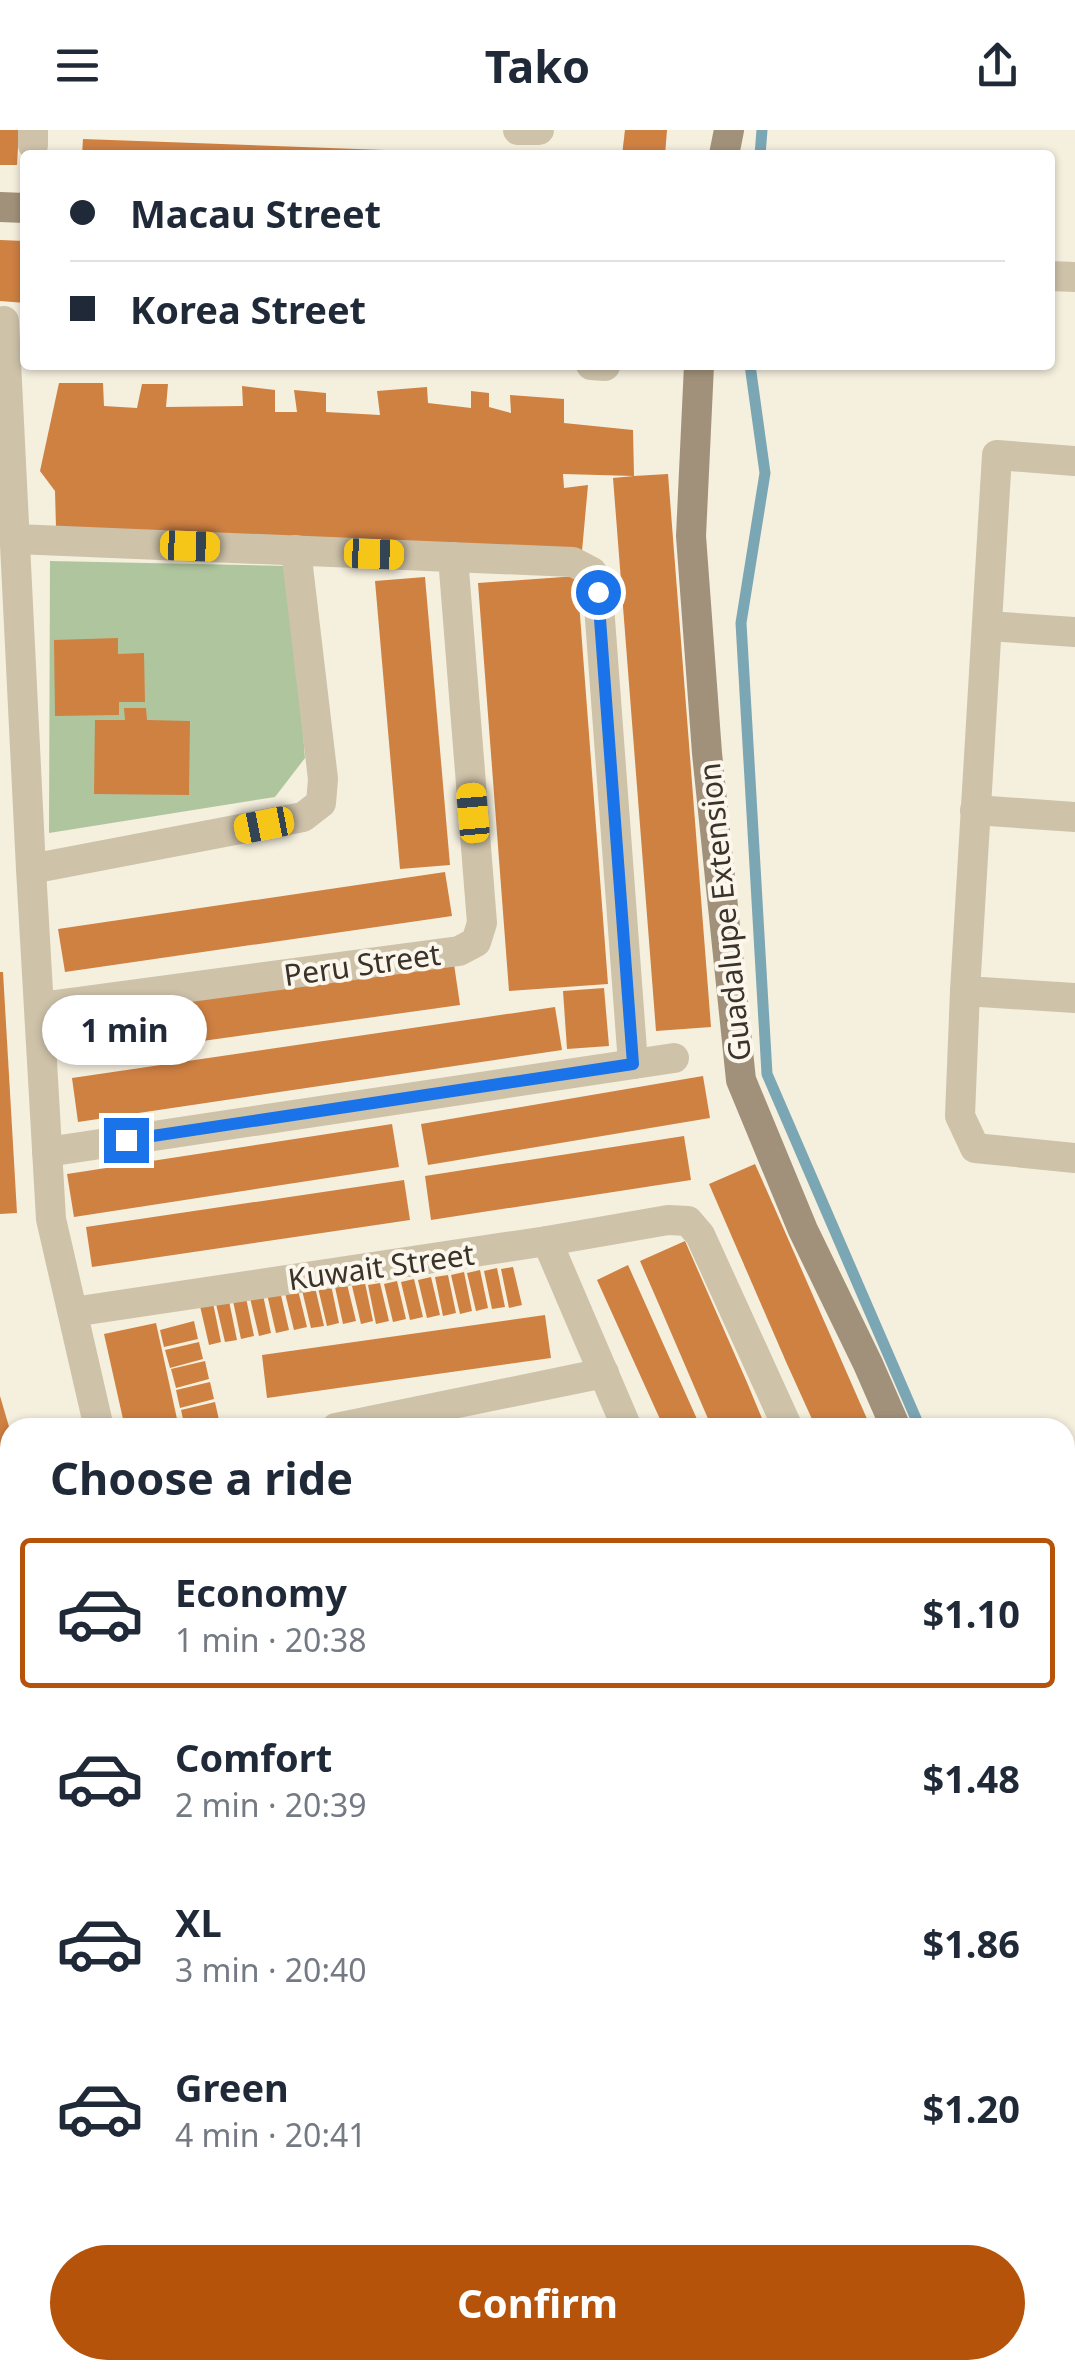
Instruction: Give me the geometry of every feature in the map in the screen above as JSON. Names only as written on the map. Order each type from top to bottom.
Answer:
[{"type":"street","points":[[518,130],[539,130]]},
{"type":"street","points":[[10,321],[30,870],[51,1219],[98,1418]]},
{"type":"street","name":"Guadalupe Extension","points":[[699,370],[691,536],[707,753],[741,1080],[803,1230],[892,1418]]},
{"type":"street","points":[[1075,461],[997,455],[960,1116],[975,1148],[1075,1158]]},
{"type":"street","points":[[16,539],[572,562],[592,572],[598,592],[633,1064]]},
{"type":"street","points":[[30,870],[303,818],[322,803],[323,779],[296,550]]},
{"type":"street","name":"Peru Street","points":[[40,1006],[459,951],[476,942],[482,923],[453,557]]},
{"type":"street","points":[[988,626],[1075,632]]},
{"type":"street","points":[[975,810],[1075,816]]},
{"type":"street","points":[[965,990],[1075,998]]},
{"type":"street","points":[[47,1152],[674,1058]]},
{"type":"street","name":"Kuwait Street","points":[[73,1312],[668,1220],[688,1221],[700,1235],[783,1418]]},
{"type":"street","points":[[547,1241],[623,1418]]},
{"type":"street","points":[[385,1418],[604,1373]]},
{"type":"green space","points":[[50,561],[289,566],[305,758],[275,797],[49,833]]},
{"type":"building","points":[[0,130],[19,130],[17,165],[0,165]]},
{"type":"building","points":[[625,130],[667,130],[665,150],[623,150]]},
{"type":"building","points":[[83,139],[384,150],[82,150]]},
{"type":"building","points":[[0,240],[20,241],[20,303],[0,301]]},
{"type":"building","points":[[59,383],[103,383],[104,406],[137,408],[142,384],[168,384],[166,407],[243,406],[242,386],[275,390],[275,412],[297,412],[294,390],[326,393],[326,412],[380,415],[377,391],[427,387],[428,403],[471,408],[471,391],[489,393],[489,407],[511,413],[510,395],[564,399],[564,423],[633,430],[634,476],[563,474],[564,488],[588,485],[582,551],[56,528],[55,491],[40,471]]},
{"type":"building","points":[[668,474],[711,1027],[656,1031],[613,478]]},
{"type":"building","points":[[577,576],[608,984],[509,991],[478,583]]},
{"type":"building","points":[[425,577],[450,865],[400,869],[375,581]]},
{"type":"building","points":[[118,638],[118,654],[144,653],[145,702],[119,702],[119,715],[55,716],[54,640]]},
{"type":"building","points":[[124,708],[146,708],[147,720],[190,721],[189,795],[94,794],[95,720],[125,720]]},
{"type":"building","points":[[445,872],[452,916],[65,972],[58,929]]},
{"type":"building","points":[[454,964],[460,1005],[67,1060],[61,1019]]},
{"type":"building","points":[[0,972],[17,1213],[0,1214]]},
{"type":"building","points":[[604,988],[609,1046],[567,1049],[563,991]]},
{"type":"building","points":[[555,1007],[562,1050],[78,1122],[72,1078]]},
{"type":"building","points":[[703,1076],[710,1118],[428,1165],[421,1124]]},
{"type":"building","points":[[392,1124],[399,1167],[74,1217],[67,1174]]},
{"type":"building","points":[[684,1136],[691,1180],[431,1220],[425,1176]]},
{"type":"building","points":[[755,1164],[867,1418],[811,1418],[709,1184]]},
{"type":"building","points":[[404,1180],[410,1220],[92,1267],[86,1227]]},
{"type":"building","points":[[685,1241],[762,1418],[708,1418],[640,1261]]},
{"type":"building","points":[[628,1265],[697,1418],[659,1418],[597,1280]]},
{"type":"building","points":[[513,1267],[522,1305],[509,1308],[501,1269]]},
{"type":"building","points":[[497,1268],[505,1307],[492,1309],[484,1271]]},
{"type":"building","points":[[480,1270],[488,1308],[476,1311],[467,1273]]},
{"type":"building","points":[[464,1272],[472,1311],[460,1314],[451,1275]]},
{"type":"building","points":[[448,1275],[456,1313],[443,1316],[435,1277]]},
{"type":"building","points":[[431,1277],[440,1315],[427,1318],[418,1280]]},
{"type":"building","points":[[414,1279],[423,1317],[410,1320],[401,1282]]},
{"type":"building","points":[[397,1281],[406,1319],[393,1322],[384,1284]]},
{"type":"building","points":[[365,1283],[373,1321],[361,1324],[352,1286]]},
{"type":"building","points":[[380,1283],[389,1321],[376,1324],[368,1285]]},
{"type":"building","points":[[347,1284],[356,1321],[343,1324],[335,1287]]},
{"type":"building","points":[[331,1285],[339,1323],[327,1326],[318,1288]]},
{"type":"building","points":[[315,1287],[324,1326],[311,1328],[302,1290]]},
{"type":"building","points":[[298,1290],[307,1327],[294,1330],[285,1293]]},
{"type":"building","points":[[280,1291],[289,1330],[276,1333],[267,1294]]},
{"type":"building","points":[[263,1295],[271,1333],[259,1336],[250,1298]]},
{"type":"building","points":[[246,1298],[254,1336],[241,1339],[233,1301]]},
{"type":"building","points":[[229,1301],[237,1340],[225,1342],[216,1304]]},
{"type":"building","points":[[213,1303],[221,1342],[209,1345],[200,1306]]},
{"type":"building","points":[[545,1315],[551,1358],[267,1398],[262,1355]]},
{"type":"building","points":[[194,1321],[198,1339],[164,1347],[160,1330]]},
{"type":"building","points":[[156,1323],[177,1418],[123,1418],[104,1334]]},
{"type":"building","points":[[199,1342],[203,1359],[170,1368],[165,1350]]},
{"type":"building","points":[[205,1361],[209,1379],[176,1388],[171,1369]]},
{"type":"building","points":[[210,1382],[214,1399],[180,1408],[176,1390]]},
{"type":"building","points":[[0,1396],[6,1418],[0,1418]]},
{"type":"building","points":[[215,1402],[219,1418],[183,1418],[181,1410]]},
{"type":"waterway","points":[[760,150],[762,130]]},
{"type":"waterway","points":[[751,370],[765,473],[741,623],[767,1074],[916,1418]]},
{"type":"route","points":[[126,1140],[633,1064],[598,592]]}]
